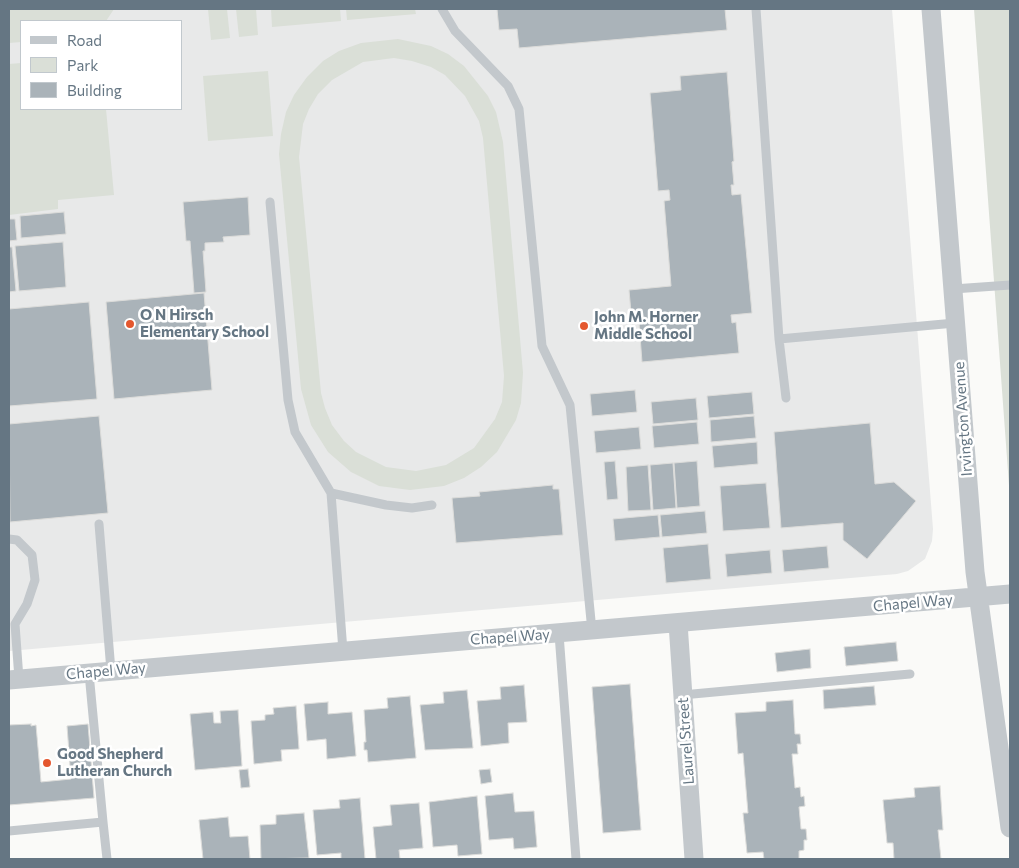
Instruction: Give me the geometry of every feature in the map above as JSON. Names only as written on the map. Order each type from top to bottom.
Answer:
[{"type":"street","name":"Irvington Avenue","points":[[931,9],[978,596],[1010,828]]},
{"type":"street","name":"Chapel Way","points":[[14,679],[559,634],[1010,594]]},
{"type":"street","name":"Laurel Street","points":[[678,623],[694,859]]},
{"type":"lane","points":[[442,9],[455,31],[508,86],[519,109],[542,346],[570,405],[592,631]]},
{"type":"lane","points":[[756,9],[779,340],[786,398]]},
{"type":"lane","points":[[270,202],[288,400],[295,432],[331,493],[343,651]]},
{"type":"lane","points":[[952,289],[1010,285]]},
{"type":"lane","points":[[779,340],[955,323]]},
{"type":"lane","points":[[331,493],[386,505],[412,508],[432,505]]},
{"type":"lane","points":[[99,524],[111,671]]},
{"type":"lane","points":[[9,539],[17,540],[32,555],[35,580],[27,604],[12,623],[14,679]]},
{"type":"lane","points":[[559,634],[576,859]]},
{"type":"lane","points":[[89,673],[107,859]]},
{"type":"lane","points":[[682,695],[910,674]]},
{"type":"lane","points":[[9,831],[103,822]]},
{"type":"shaded area","name":"John M. Horner Middle School","points":[[9,9],[892,9],[933,529],[932,541],[925,559],[908,571],[897,574],[9,651]]},
{"type":"green space","points":[[9,9],[114,9],[107,20],[20,20],[20,42],[9,43]]},
{"type":"green space","points":[[208,9],[227,9],[230,38],[211,40]]},
{"type":"green space","points":[[236,9],[256,9],[258,35],[239,37]]},
{"type":"green space","points":[[271,9],[340,9],[341,21],[272,27]]},
{"type":"green space","points":[[346,9],[415,9],[416,14],[347,20]]},
{"type":"green space","points":[[974,9],[1010,9],[1010,499]]},
{"type":"green space","points":[[398,39],[431,46],[448,54],[464,66],[488,96],[496,112],[503,142],[523,373],[521,403],[516,420],[497,452],[481,467],[464,478],[444,486],[410,490],[379,486],[351,472],[328,452],[311,425],[301,389],[279,154],[281,134],[286,112],[294,95],[307,77],[323,61],[339,51],[361,43]],"holes":[[[394,58],[431,67],[445,75],[465,96],[479,121],[483,138],[504,376],[502,402],[495,419],[474,448],[446,465],[416,471],[386,467],[356,452],[344,441],[332,425],[325,408],[321,393],[299,157],[303,124],[309,109],[318,94],[332,80],[363,62]]]},
{"type":"green space","points":[[20,63],[20,110],[106,110],[114,195],[58,200],[58,209],[9,215],[9,64]]},
{"type":"green space","points":[[268,71],[273,136],[208,141],[203,76]]},
{"type":"building","points":[[497,9],[725,9],[727,30],[519,48],[517,29],[499,30]]},
{"type":"building","points":[[727,72],[734,161],[732,162],[734,185],[731,185],[732,195],[741,194],[752,313],[731,315],[732,323],[736,322],[739,353],[642,362],[639,323],[632,324],[629,290],[671,286],[664,201],[670,200],[669,190],[658,191],[650,93],[681,90],[680,76]]},
{"type":"building","points":[[248,197],[250,235],[223,237],[224,242],[205,243],[205,251],[203,251],[206,292],[194,293],[190,241],[186,241],[183,202]]},
{"type":"building","points":[[64,212],[66,234],[21,238],[20,216]]},
{"type":"building","points":[[9,219],[15,219],[17,240],[9,241]]},
{"type":"building","points":[[63,242],[66,287],[19,291],[15,246]]},
{"type":"building","points":[[9,247],[12,247],[16,291],[9,292]]},
{"type":"building","points":[[204,293],[212,390],[114,399],[106,302]]},
{"type":"building","points":[[89,302],[97,399],[9,406],[9,309]]},
{"type":"building","points":[[635,390],[637,412],[592,416],[590,394]]},
{"type":"building","points":[[752,392],[754,414],[709,418],[707,396]]},
{"type":"building","points":[[696,398],[698,420],[653,424],[651,402]]},
{"type":"building","points":[[99,416],[108,513],[10,522],[9,424]]},
{"type":"building","points":[[754,416],[756,438],[711,442],[710,420]]},
{"type":"building","points":[[697,422],[699,444],[654,448],[652,426]]},
{"type":"building","points":[[870,423],[875,484],[894,482],[916,501],[867,559],[843,540],[843,523],[781,528],[774,432]]},
{"type":"building","points":[[639,427],[641,449],[596,453],[594,431]]},
{"type":"building","points":[[757,442],[758,464],[714,468],[712,446]]},
{"type":"building","points":[[615,461],[618,499],[607,500],[604,462]]},
{"type":"building","points":[[697,461],[700,506],[677,508],[674,463]]},
{"type":"building","points":[[673,463],[676,508],[653,510],[650,465]]},
{"type":"building","points":[[648,465],[651,510],[628,511],[626,467]]},
{"type":"building","points":[[766,483],[770,528],[723,531],[720,486]]},
{"type":"building","points":[[553,485],[553,489],[559,489],[563,535],[456,543],[452,498],[480,496],[479,492]]},
{"type":"building","points":[[705,511],[707,533],[662,537],[660,515]]},
{"type":"building","points":[[658,515],[660,537],[615,541],[613,519]]},
{"type":"building","points":[[708,544],[711,579],[666,583],[663,548]]},
{"type":"building","points":[[827,546],[829,568],[784,572],[782,550]]},
{"type":"building","points":[[770,550],[772,573],[727,577],[725,554]]},
{"type":"building","points":[[896,642],[898,661],[846,666],[844,647]]},
{"type":"building","points":[[810,649],[811,668],[777,672],[775,653]]},
{"type":"building","points":[[630,684],[641,830],[603,833],[592,687]]},
{"type":"building","points":[[524,685],[527,722],[508,723],[509,743],[481,746],[477,701],[501,699],[500,687]]},
{"type":"building","points":[[874,686],[876,705],[824,709],[823,690]]},
{"type":"building","points":[[467,690],[473,748],[425,750],[420,705],[444,703],[443,692]]},
{"type":"building","points":[[410,696],[416,758],[368,762],[367,750],[364,750],[364,742],[366,742],[364,710],[388,708],[387,698]]},
{"type":"building","points":[[793,700],[795,734],[800,734],[801,744],[797,744],[798,754],[792,754],[795,788],[800,787],[801,797],[804,796],[805,806],[799,807],[801,829],[806,829],[807,840],[804,840],[804,850],[799,851],[799,859],[764,859],[763,852],[747,853],[743,813],[748,813],[743,753],[738,754],[735,713],[766,711],[766,702]]},
{"type":"building","points":[[328,702],[328,714],[352,712],[356,756],[327,759],[326,739],[307,741],[304,704]]},
{"type":"building","points":[[296,706],[299,749],[281,750],[282,761],[254,764],[251,721],[265,720],[265,715],[274,714],[273,708]]},
{"type":"building","points":[[238,710],[242,766],[195,770],[190,714],[213,712],[214,723],[221,723],[220,711]]},
{"type":"building","points":[[31,724],[31,726],[36,725],[41,782],[71,779],[67,726],[88,724],[94,798],[9,805],[9,725]]},
{"type":"building","points":[[248,769],[250,787],[241,788],[239,770]]},
{"type":"building","points":[[490,769],[492,782],[481,784],[479,770]]},
{"type":"building","points":[[940,786],[943,830],[938,830],[941,859],[894,859],[893,843],[887,843],[883,800],[915,797],[914,788]]},
{"type":"building","points":[[513,793],[515,812],[534,811],[537,847],[514,849],[513,838],[489,840],[485,796]]},
{"type":"building","points":[[477,796],[482,854],[458,856],[457,845],[433,847],[429,802]]},
{"type":"building","points":[[360,798],[365,859],[341,859],[341,853],[317,855],[313,810],[340,808],[339,800]]},
{"type":"building","points":[[419,803],[423,848],[399,850],[400,859],[376,859],[373,827],[392,825],[390,805]]},
{"type":"building","points":[[304,813],[309,858],[261,859],[260,825],[276,824],[276,815]]},
{"type":"building","points":[[228,817],[230,837],[248,836],[250,859],[203,859],[199,820]]},
{"type":"place","name":"O N Hirsch Elementary School","points":[[130,324]]},
{"type":"place","name":"John M. Horner Middle School","points":[[584,326]]},
{"type":"place","name":"Good Shepherd Lutheran Church","points":[[47,763]]}]
